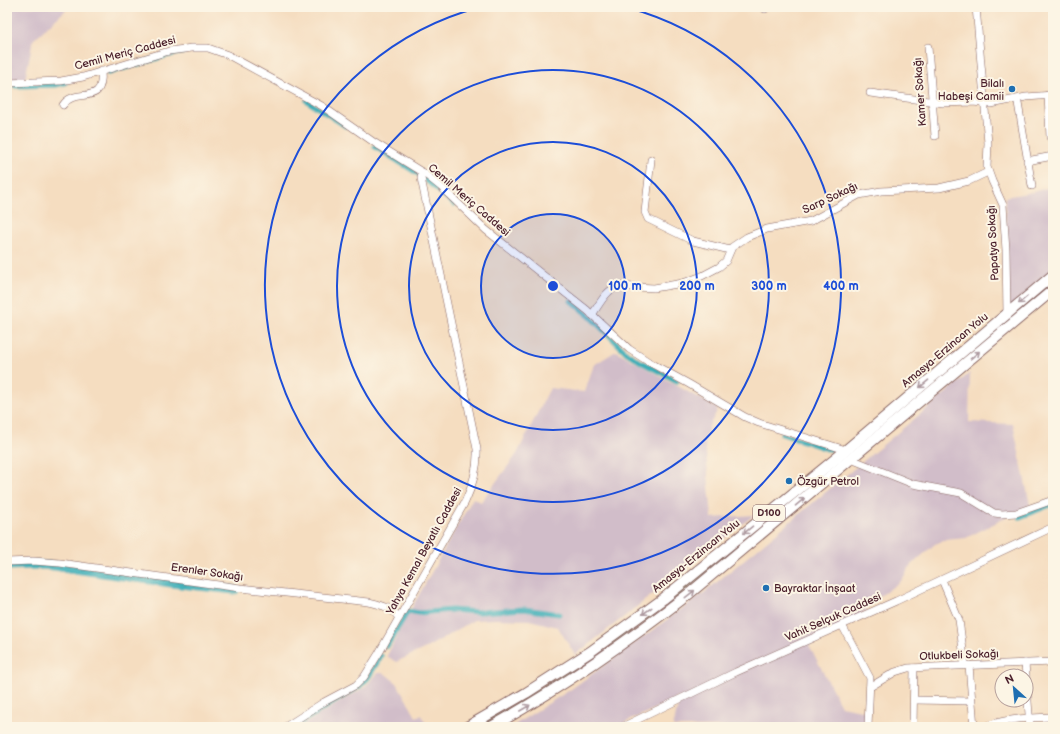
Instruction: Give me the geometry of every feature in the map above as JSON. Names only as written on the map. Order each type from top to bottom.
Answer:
[{"type":"highway","name":"Amasya-Erzincan Yolu","points":[[467,727],[508,704],[559,672],[631,623],[691,577],[846,450],[1053,275]]},
{"type":"highway","name":"D100","points":[[491,727],[553,691],[665,613],[714,574],[1053,290]]},
{"type":"street","name":"Papatya Sokağı","points":[[976,7],[988,143],[988,172],[1004,205],[1007,314]]},
{"type":"street","name":"Kamer Sokağı","points":[[928,46],[935,136]]},
{"type":"street","name":"Cemil Meriç Caddesi","points":[[7,83],[61,81],[169,51],[202,47],[214,49],[228,55],[322,106],[375,143],[422,172],[441,187],[492,235],[592,315],[621,343],[639,356],[745,417],[774,428],[846,450]]},
{"type":"street","points":[[63,105],[71,98],[96,92],[102,84],[101,71]]},
{"type":"street","points":[[870,93],[943,103],[973,102],[985,104],[996,104],[1026,97],[1050,95],[1050,137]]},
{"type":"street","points":[[1018,103],[1032,186]]},
{"type":"street","points":[[1027,161],[1053,156]]},
{"type":"street","points":[[650,160],[645,212],[648,219],[693,241],[730,250]]},
{"type":"street","name":"Yahya Kemal Beyatlı Caddesi","points":[[285,727],[324,702],[356,685],[364,677],[465,502],[474,482],[477,464],[474,437],[421,178],[422,172]]},
{"type":"street","name":"Sarp Sokağı","points":[[592,315],[605,296],[614,287],[624,286],[654,288],[683,283],[702,276],[719,267],[726,261],[730,250],[741,240],[752,234],[778,227],[811,221],[859,195],[881,191],[939,188],[969,181],[988,172]]},
{"type":"street","points":[[851,459],[913,484],[961,493],[994,513],[1016,513],[1053,500]]},
{"type":"street","name":"Vahit Selçuk Caddesi","points":[[625,726],[736,672],[942,580],[1053,526]]},
{"type":"street","name":"Erenler Sokağı","points":[[7,562],[33,561],[60,563],[240,588],[369,602],[387,608],[396,613],[399,618]]},
{"type":"street","points":[[942,580],[957,614],[967,665],[974,727]]},
{"type":"street","points":[[842,625],[870,678],[868,727]]},
{"type":"street","name":"Otlukbeli Sokağı","points":[[870,687],[895,672],[904,669],[1053,662]]},
{"type":"street","points":[[1025,663],[1030,727]]},
{"type":"street","points":[[913,727],[914,668]]},
{"type":"street","points":[[914,700],[971,701]]},
{"type":"street","points":[[984,727],[1029,718],[1053,717]]},
{"type":"shaded area","points":[[7,7],[69,7],[33,40],[25,79],[7,80]]},
{"type":"shaded area","points":[[1053,186],[1053,271],[1009,309],[1005,197],[1033,192]]},
{"type":"shaded area","points":[[616,351],[718,409],[709,426],[705,443],[712,518],[754,515],[575,655],[558,627],[529,620],[495,619],[474,620],[428,647],[396,662],[387,656],[406,618],[473,498],[481,502],[517,454],[550,388],[584,392],[594,365]]},
{"type":"shaded area","points":[[970,373],[969,422],[1013,424],[1030,505],[966,538],[945,540],[935,544],[910,567],[901,581],[866,606],[867,610],[809,645],[841,706],[866,711],[866,727],[673,727],[680,697],[615,727],[511,727],[570,690],[705,592]]},
{"type":"shaded area","points":[[378,673],[384,673],[397,683],[416,717],[421,715],[428,727],[299,727],[365,687]]},
{"type":"green space","points":[[1053,280],[1053,284],[683,593],[582,665],[498,719],[486,725],[476,727],[586,660]]},
{"type":"waterway","points":[[108,73],[183,52]]},
{"type":"waterway","points":[[15,86],[56,85],[65,83]]},
{"type":"waterway","points":[[307,101],[345,126]]},
{"type":"waterway","points":[[375,147],[418,174]]},
{"type":"waterway","points":[[425,179],[454,204]]},
{"type":"waterway","points":[[571,301],[588,315],[627,353],[677,381]]},
{"type":"waterway","points":[[782,434],[830,450]]},
{"type":"waterway","points":[[1020,517],[1053,504]]},
{"type":"waterway","points":[[7,566],[54,566],[171,583],[235,590]]},
{"type":"waterway","points":[[387,646],[408,611],[419,613],[451,610],[479,612],[524,609],[559,614]]},
{"type":"waterway","points":[[293,727],[360,686],[368,678],[381,656]]},
{"type":"place","name":"Bilalı Habeşi Camii","points":[[1012,89]]},
{"type":"place","name":"Özgür Petrol","points":[[789,481]]},
{"type":"place","name":"Bayraktar İnşaat","points":[[766,588]]}]
